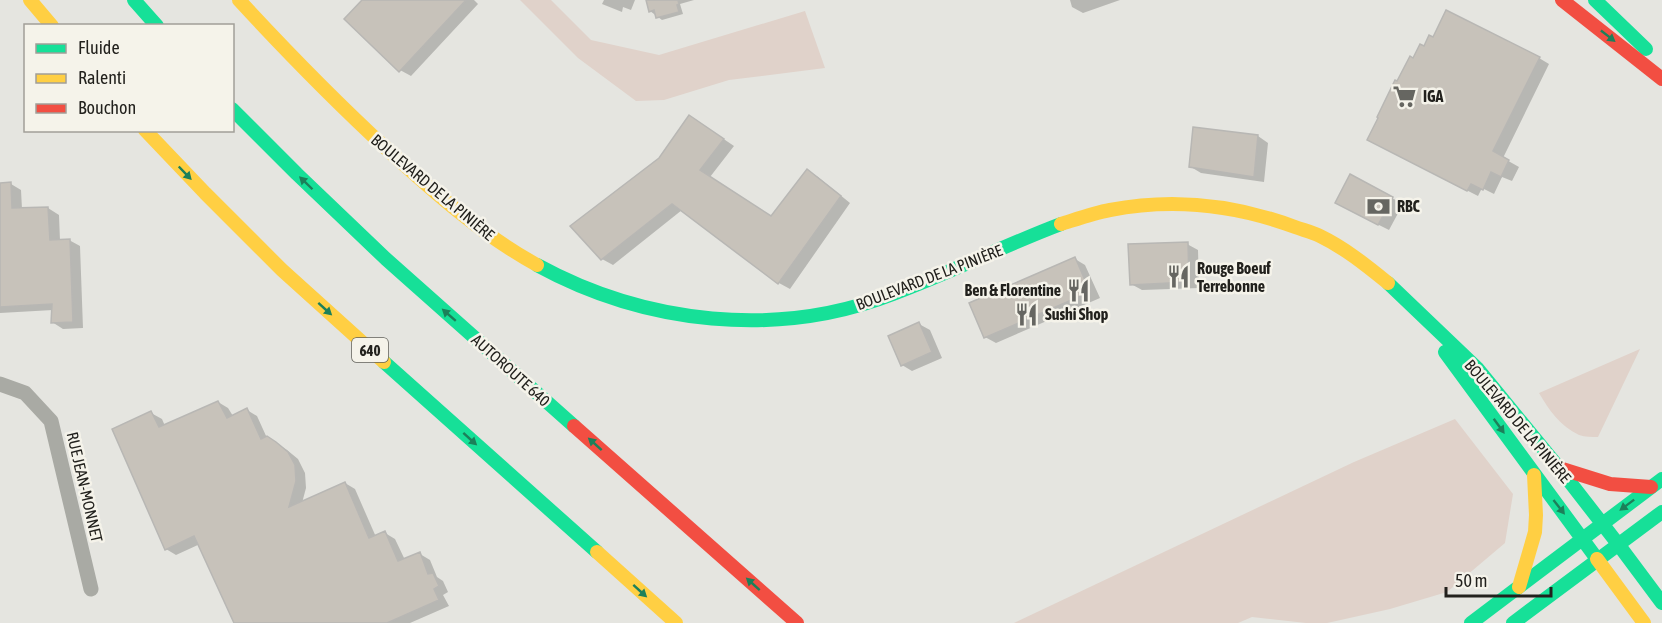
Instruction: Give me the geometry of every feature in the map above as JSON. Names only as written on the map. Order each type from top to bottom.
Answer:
[{"type":"main road","points":[[30,0],[50,24]]},
{"type":"main road","points":[[134,0],[155,24]]},
{"type":"main road","name":"BOULEVARD DE LA PINIÈRE","points":[[239,0],[290,56],[344,109],[428,187],[479,228],[518,254],[564,280],[641,308],[705,319],[746,320],[783,319],[830,312],[868,303],[898,292],[1072,220],[1120,208],[1164,204],[1212,206],[1244,211],[1320,236],[1362,262],[1390,284],[1477,368],[1559,468],[1662,603]]},
{"type":"main road","points":[[1562,0],[1662,79]]},
{"type":"main road","points":[[1595,0],[1662,65]]},
{"type":"main road","name":"AUTOROUTE 640","points":[[234,111],[394,266],[797,623]]},
{"type":"main road","name":"640","points":[[147,132],[205,194],[282,270],[676,623]]},
{"type":"main road","name":"BOULEVARD DE LA PINIÈRE","points":[[1411,304],[1644,623]]},
{"type":"main road","points":[[1559,468],[1610,484],[1656,483]]},
{"type":"main road","points":[[1519,586],[1535,532],[1534,475]]},
{"type":"main road","points":[[1471,623],[1656,483]]},
{"type":"main road","points":[[1513,623],[1662,512]]},
{"type":"street","name":"RUE JEAN-MONNET","points":[[0,384],[25,393],[51,421],[91,589]]},
{"type":"shaded area","points":[[520,0],[551,0],[591,40],[659,55],[805,11],[825,68],[729,80],[664,100],[636,101],[578,58]]},
{"type":"shaded area","points":[[1640,349],[1598,437],[1579,435],[1566,427],[1539,393]]},
{"type":"shaded area","points":[[1455,419],[1513,494],[1505,543],[1447,592],[1390,609],[1327,623],[1252,617],[1238,623],[1014,623],[1354,462]]},
{"type":"building","points":[[362,0],[466,0],[399,72],[344,19]]},
{"type":"building","points":[[646,0],[678,0],[679,12],[656,18],[654,10],[649,12]]},
{"type":"building","points":[[1446,10],[1540,57],[1493,151],[1509,160],[1501,177],[1491,172],[1483,190],[1471,184],[1467,191],[1367,140],[1395,80],[1397,81],[1410,56],[1413,58],[1420,44],[1424,46],[1429,35],[1433,37]]},
{"type":"building","points":[[689,115],[724,139],[700,170],[771,216],[807,169],[841,196],[778,284],[672,204],[601,260],[570,226],[659,158]]},
{"type":"building","points":[[1193,127],[1258,135],[1254,177],[1189,167]]},
{"type":"building","points":[[1350,174],[1393,197],[1378,225],[1335,203]]},
{"type":"building","points":[[11,182],[12,208],[48,207],[50,240],[70,239],[73,322],[51,323],[52,304],[0,307],[0,183]]},
{"type":"building","points":[[1188,242],[1189,282],[1130,285],[1128,244]]},
{"type":"building","points":[[1075,257],[1090,292],[984,338],[969,303]]},
{"type":"building","points":[[919,322],[932,352],[901,366],[888,336]]},
{"type":"building","points":[[218,401],[227,418],[247,408],[261,439],[267,436],[288,452],[295,465],[296,481],[289,507],[345,482],[369,538],[385,531],[398,561],[420,552],[428,574],[433,573],[439,586],[434,589],[439,600],[387,623],[234,623],[194,536],[165,550],[112,429],[151,411],[159,427]]},
{"type":"traffic: fast","points":[[134,0],[155,24]]},
{"type":"traffic: fast","points":[[1595,0],[1646,49]]},
{"type":"traffic: fast","points":[[234,111],[386,259],[574,426]]},
{"type":"traffic: fast","points":[[537,265],[579,285],[622,301],[667,312],[712,318],[758,320],[804,317],[849,308],[893,294],[1061,224]]},
{"type":"traffic: fast","points":[[1388,283],[1477,368],[1618,544]]},
{"type":"traffic: fast","points":[[1445,352],[1597,559]]},
{"type":"traffic: fast","points":[[384,362],[597,552]]},
{"type":"traffic: fast","points":[[1471,623],[1662,479]]},
{"type":"traffic: fast","points":[[1513,623],[1662,512]]},
{"type":"traffic: fast","points":[[1618,544],[1662,603]]},
{"type":"traffic: slow","points":[[30,0],[50,24]]},
{"type":"traffic: slow","points":[[239,0],[331,95],[423,182],[497,240],[537,265]]},
{"type":"traffic: slow","points":[[147,132],[282,270],[384,362]]},
{"type":"traffic: slow","points":[[1061,224],[1104,211],[1157,204],[1204,206],[1250,213],[1273,219],[1329,241],[1388,283]]},
{"type":"traffic: slow","points":[[1519,587],[1535,532],[1534,475]]},
{"type":"traffic: slow","points":[[597,552],[676,623]]},
{"type":"traffic: slow","points":[[1597,559],[1644,623]]},
{"type":"traffic: jam","points":[[1562,0],[1662,79]]},
{"type":"traffic: jam","points":[[574,426],[797,623]]},
{"type":"traffic: jam","points":[[1559,468],[1610,484],[1651,487]]},
{"type":"place","name":"IGA","points":[[1405,96]]},
{"type":"place","name":"RBC","points":[[1379,206]]},
{"type":"place","name":"Rouge Boeuf Terrebonne","points":[[1179,277]]},
{"type":"place","name":"Ben & Florentine","points":[[1079,290]]},
{"type":"place","name":"Sushi Shop","points":[[1027,314]]}]
